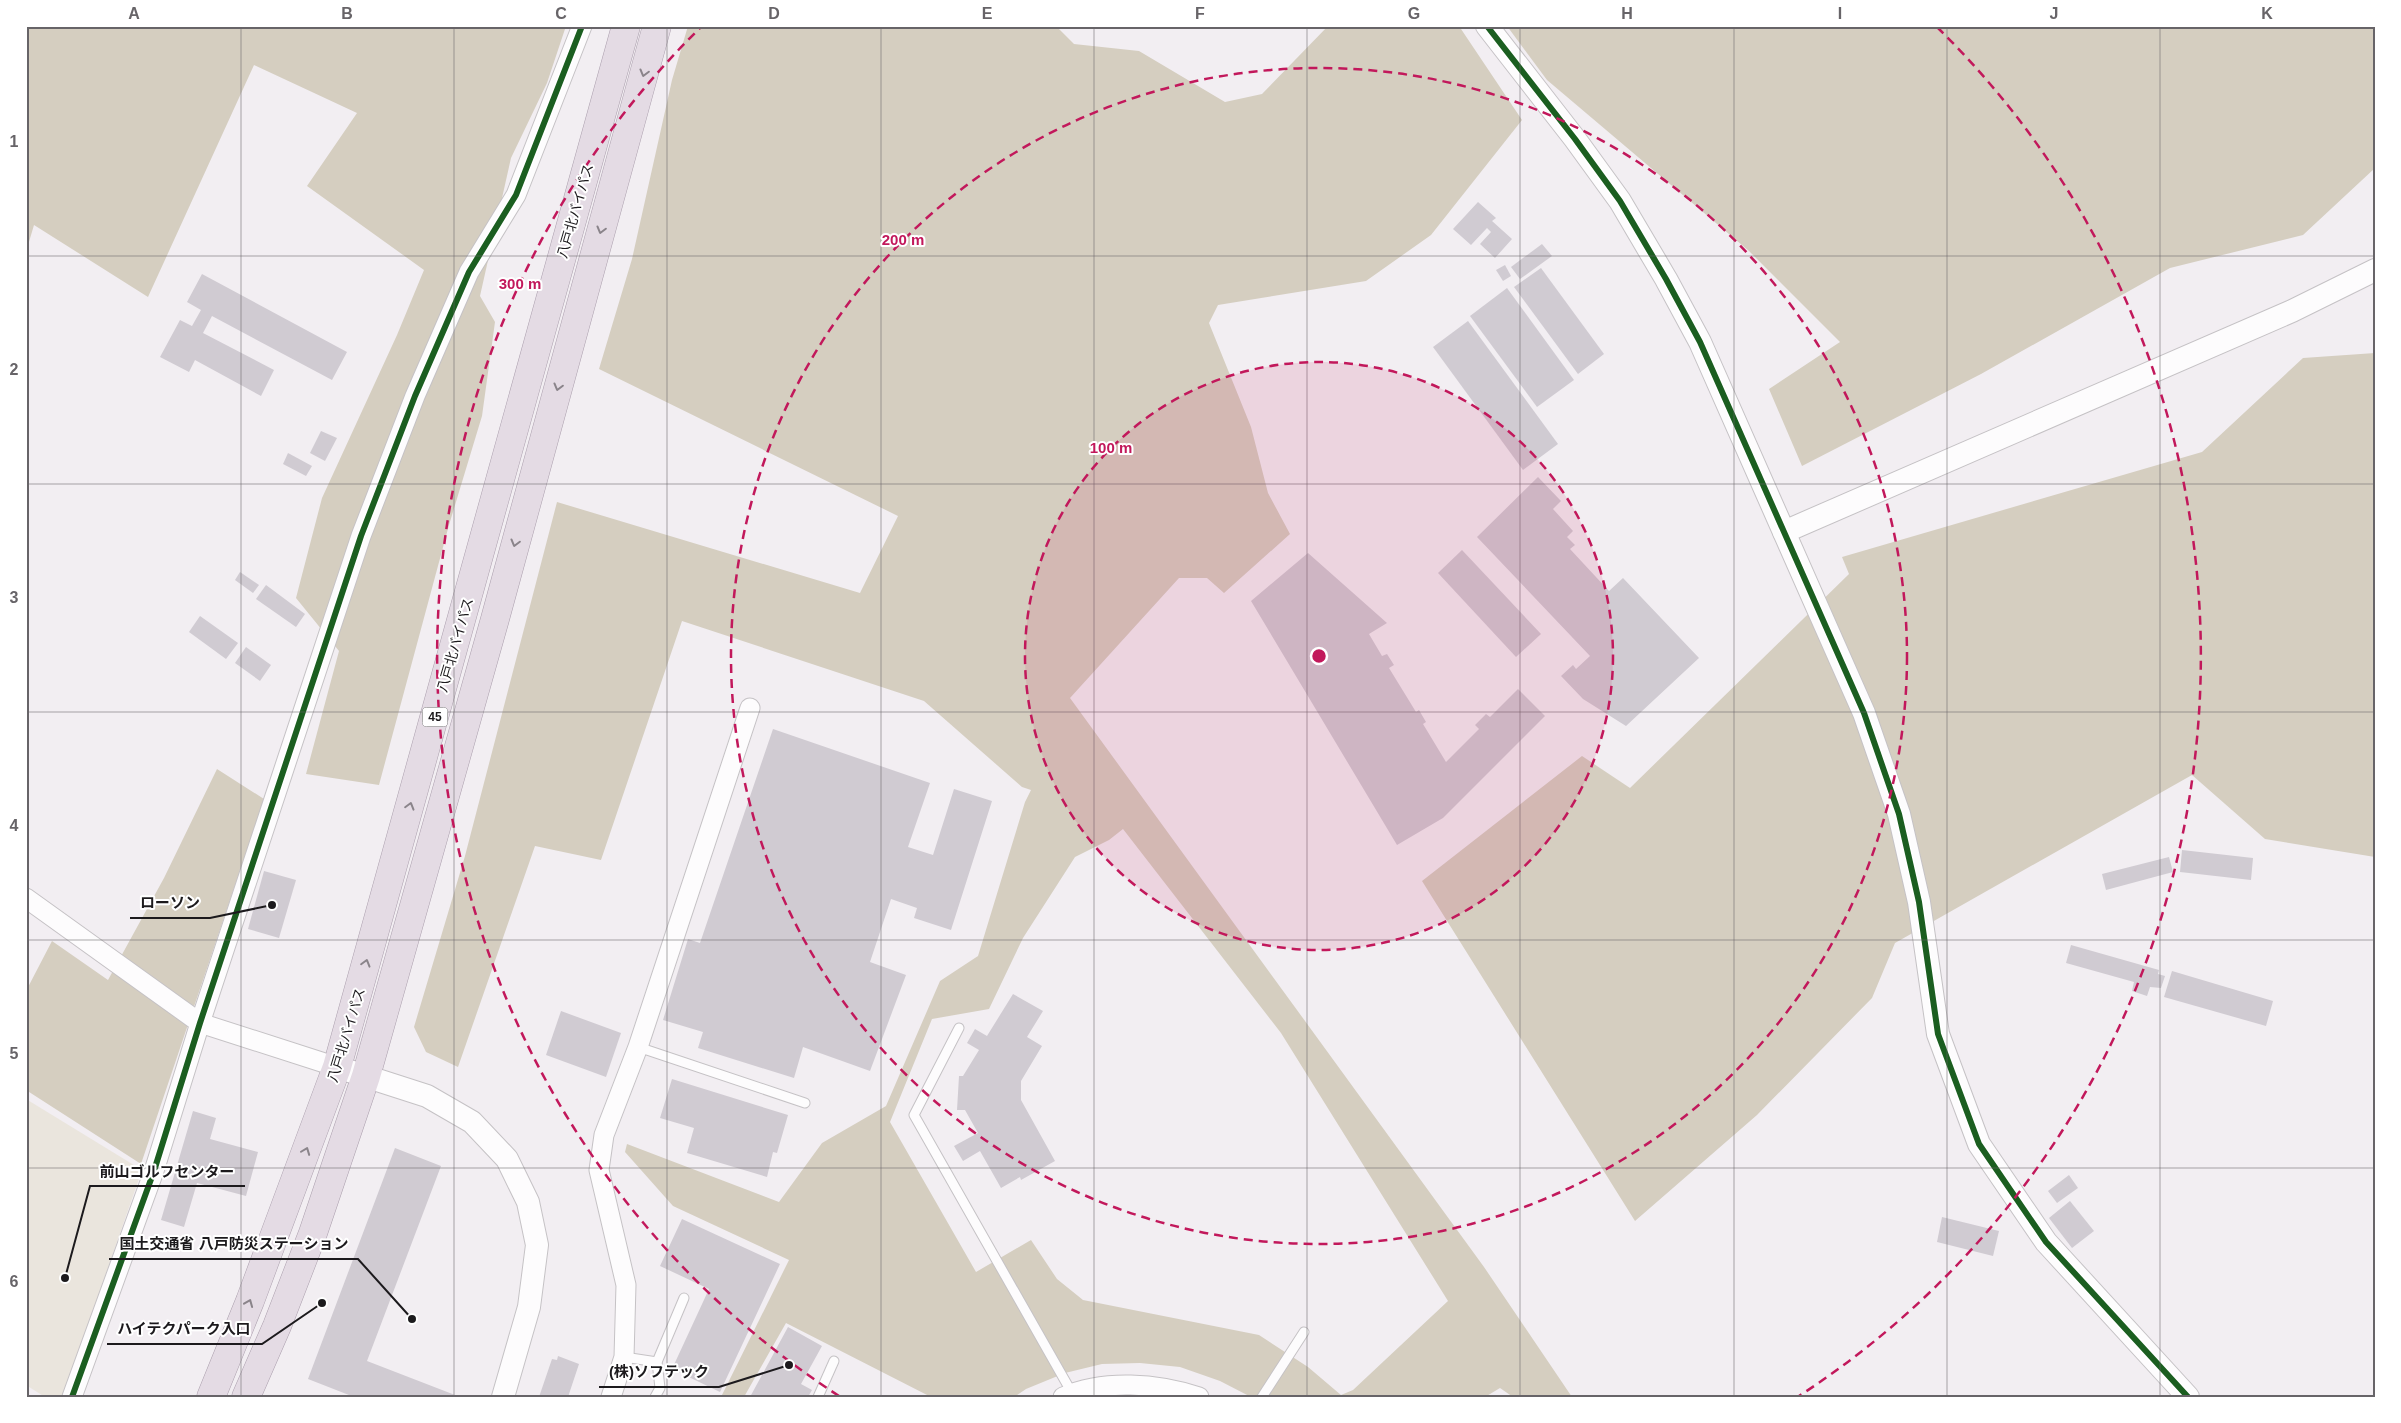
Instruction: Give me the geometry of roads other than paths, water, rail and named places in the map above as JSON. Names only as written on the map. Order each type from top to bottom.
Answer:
[{"type":"highway","name":"八戸北バイパス","points":[[211,1397],[250,1301],[338,1067],[626,26]]},
{"type":"highway","name":"八戸北バイパス","points":[[249,1396],[313,1233],[366,1076],[495,619],[657,26]]},
{"type":"street","points":[[72,1397],[154,1171],[200,1023],[361,536],[415,396],[469,272],[516,195],[582,26]]},
{"type":"street","points":[[1487,26],[1575,139],[1620,201],[1666,279],[1700,342],[1864,713],[1899,814],[1919,902],[1938,1034],[1979,1144],[2046,1242],[2188,1397]]},
{"type":"street","points":[[1784,532],[2283,315],[2375,270]]},
{"type":"street","points":[[611,1397],[624,1357],[626,1285],[599,1170],[604,1135],[638,1047],[750,708]]},
{"type":"street","points":[[26,898],[200,1023],[427,1096],[472,1122],[507,1158],[528,1202],[537,1244],[529,1307],[503,1397]]},
{"type":"street","points":[[1067,1395],[1104,1386],[1142,1385],[1199,1397]]},
{"type":"lane","points":[[959,1028],[914,1114],[1067,1395]]},
{"type":"lane","points":[[638,1047],[805,1103]]},
{"type":"lane","points":[[655,1397],[660,1388],[657,1362],[684,1298]]},
{"type":"lane","points":[[1262,1397],[1304,1332]]},
{"type":"lane","points":[[624,1357],[657,1362]]},
{"type":"lane","points":[[818,1397],[834,1361]]},
{"type":"place","name":"ローソン","points":[[272,905]]},
{"type":"place","name":"前山ゴルフセンター","points":[[65,1278]]},
{"type":"place","name":"ハイテクパーク入口","points":[[322,1303]]},
{"type":"place","name":"国土交通省 八戸防災ステーション","points":[[412,1319]]},
{"type":"place","name":"(株)ソフテック","points":[[789,1365]]}]
